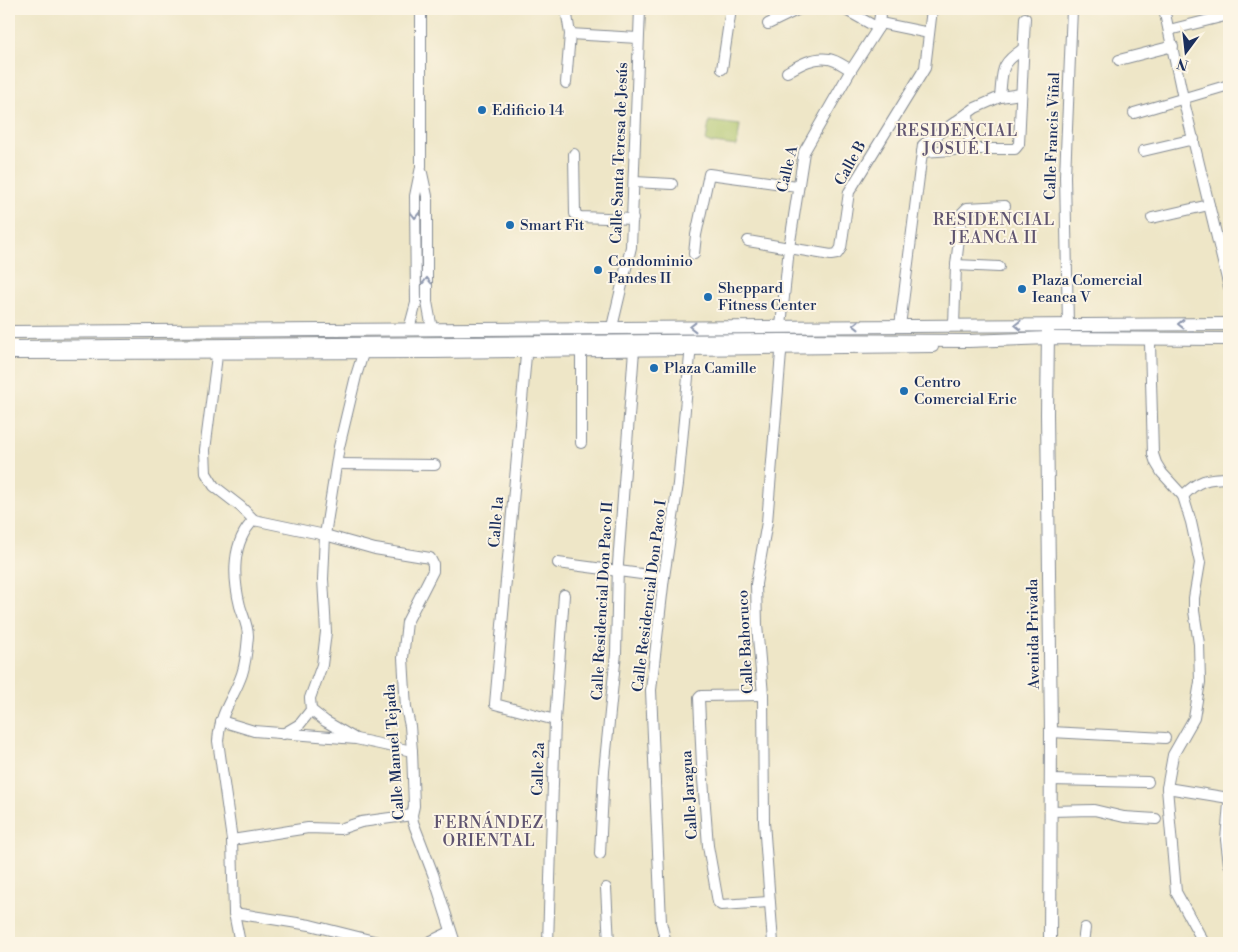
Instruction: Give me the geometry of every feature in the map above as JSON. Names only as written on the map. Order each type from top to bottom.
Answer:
[{"type":"main road","name":"Avenida Privada","points":[[1048,324],[1048,574],[1051,732],[1050,943]]},
{"type":"main road","points":[[9,332],[1229,324]]},
{"type":"main road","points":[[9,347],[365,348],[691,346],[954,341],[1229,339]]},
{"type":"street","points":[[409,329],[416,303],[415,196],[421,167],[421,9]]},
{"type":"street","points":[[566,9],[570,34],[566,83]]},
{"type":"street","name":"Calle Santa Teresa de Jesús","points":[[612,327],[631,248],[640,9]]},
{"type":"street","points":[[722,69],[731,9]]},
{"type":"street","points":[[768,24],[799,9]]},
{"type":"street","points":[[844,9],[879,26],[929,32]]},
{"type":"street","name":"Calle A","points":[[781,326],[797,186],[804,152],[851,70],[879,26],[881,9]]},
{"type":"street","name":"Calle B","points":[[748,241],[830,255],[837,254],[841,248],[849,192],[925,68],[932,9]]},
{"type":"street","name":"Calle Francis Viñal","points":[[1068,325],[1065,176],[1072,9]]},
{"type":"street","points":[[1164,9],[1183,98],[1229,287]]},
{"type":"street","points":[[1169,30],[1229,15]]},
{"type":"street","points":[[922,152],[1015,149],[1017,147],[1019,144],[1026,18]]},
{"type":"street","points":[[570,34],[638,38]]},
{"type":"street","points":[[1119,60],[1173,46]]},
{"type":"street","points":[[1000,97],[1006,62],[1023,49]]},
{"type":"street","points":[[787,72],[819,58],[830,59],[851,70]]},
{"type":"street","points":[[1134,113],[1229,85]]},
{"type":"street","points":[[900,326],[922,152],[925,142],[968,113],[1000,97],[1021,94]]},
{"type":"street","points":[[968,113],[970,149]]},
{"type":"street","points":[[1143,151],[1194,139]]},
{"type":"street","points":[[574,154],[575,214],[580,217],[633,219]]},
{"type":"street","points":[[421,167],[427,196],[427,302],[432,329]]},
{"type":"street","points":[[694,254],[696,235],[709,174],[797,186]]},
{"type":"street","points":[[634,182],[672,184]]},
{"type":"street","points":[[415,196],[427,196]]},
{"type":"street","points":[[1152,218],[1209,205]]},
{"type":"street","points":[[954,326],[956,265],[963,210],[966,208],[1005,206]]},
{"type":"street","points":[[956,265],[999,267]]},
{"type":"street","points":[[1048,341],[1229,344]]},
{"type":"street","points":[[1150,343],[1153,454],[1156,464],[1162,473],[1183,496],[1200,563],[1194,598],[1199,644],[1200,682],[1194,718],[1173,755],[1167,788],[1176,892],[1204,943]]},
{"type":"street","name":"Calle Bahoruco","points":[[773,943],[764,822],[763,695],[756,625],[756,584],[767,522],[781,344]]},
{"type":"street","points":[[527,347],[634,350],[691,346]]},
{"type":"street","name":"Calle Residencial Don Paco I","points":[[666,943],[661,922],[651,697],[664,577],[680,467],[691,346]]},
{"type":"street","name":"Calle 1a","points":[[527,347],[495,704],[555,720]]},
{"type":"street","points":[[9,354],[218,348],[205,450],[206,473],[214,486],[254,520],[325,535]]},
{"type":"street","points":[[283,734],[300,724],[310,710],[310,698],[322,665],[326,632],[323,579],[325,535],[343,429],[365,348]]},
{"type":"street","points":[[581,350],[581,443]]},
{"type":"street","name":"Calle Residencial Don Paco II","points":[[600,854],[604,771],[616,653],[618,572],[634,350]]},
{"type":"street","points":[[337,464],[435,465]]},
{"type":"street","points":[[1183,496],[1202,481],[1210,478],[1229,478]]},
{"type":"street","points":[[240,943],[234,912],[232,840],[218,742],[225,708],[242,673],[246,653],[248,633],[236,586],[235,572],[241,540],[254,520]]},
{"type":"street","name":"Calle Manuel Tejada","points":[[325,535],[375,549],[430,558],[433,564],[433,571],[407,622],[403,658],[406,708],[412,751],[414,806],[412,815],[455,943]]},
{"type":"street","points":[[558,563],[664,577]]},
{"type":"street","name":"Calle 2a","points":[[548,943],[555,720],[564,595]]},
{"type":"street","name":"Calle Jaragua","points":[[763,695],[701,696],[699,698],[708,846],[718,902],[721,905],[769,902]]},
{"type":"street","points":[[310,710],[356,739]]},
{"type":"street","points":[[221,721],[254,731],[356,739],[412,751]]},
{"type":"street","points":[[1051,732],[1165,738]]},
{"type":"street","points":[[1050,780],[1148,782]]},
{"type":"street","points":[[1167,788],[1229,798]]},
{"type":"street","points":[[1229,803],[1226,840],[1229,864]]},
{"type":"street","points":[[1050,811],[1086,810],[1124,817],[1156,818]]},
{"type":"street","points":[[232,840],[308,828],[340,830],[360,822],[412,815]]},
{"type":"street","points":[[606,888],[609,943]]},
{"type":"street","points":[[234,912],[310,925],[382,943]]},
{"type":"street","points":[[1083,943],[1085,928]]},
{"type":"street","points":[[427,943],[450,932]]},
{"type":"green space","points":[[709,121],[740,125],[737,146],[706,142]]},
{"type":"place","name":"Edificio 14","points":[[482,110]]},
{"type":"place","name":"Smart Fit","points":[[510,225]]},
{"type":"place","name":"Condominio Pandes II","points":[[598,270]]},
{"type":"place","name":"Plaza Comercial Ieanca V","points":[[1022,289]]},
{"type":"place","name":"Sheppard Fitness Center","points":[[708,297]]},
{"type":"place","name":"Plaza Camille","points":[[654,368]]},
{"type":"place","name":"Centro Comercial Eric","points":[[904,391]]},
{"type":"district","name":"RESIDENCIAL JOSUÉ I","points":[[957,139]]},
{"type":"district","name":"RESIDENCIAL JEANCA II","points":[[994,228]]},
{"type":"district","name":"FERNÁNDEZ ORIENTAL","points":[[489,831]]}]
